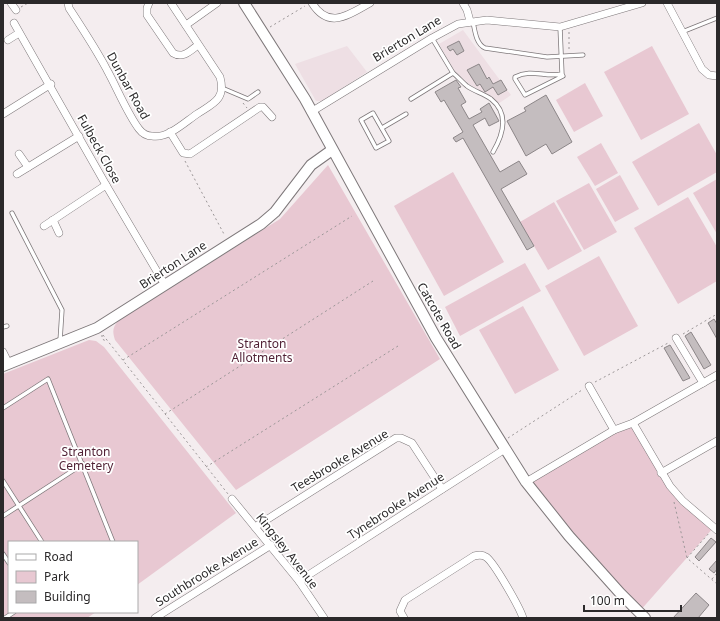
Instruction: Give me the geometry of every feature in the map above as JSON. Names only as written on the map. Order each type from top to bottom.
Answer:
[{"type":"street","points":[[11,3],[16,10]]},
{"type":"street","name":"Dunbar Road","points":[[68,3],[69,8],[104,64],[140,130],[152,137],[170,132],[215,102],[219,98],[222,88]]},
{"type":"street","points":[[149,3],[147,15],[173,53],[176,55],[184,55],[198,45]]},
{"type":"street","points":[[171,3],[220,77],[222,88]]},
{"type":"street","points":[[186,25],[217,3]]},
{"type":"street","name":"Catcote Road","points":[[244,3],[311,112],[436,338],[526,482],[569,536],[620,593],[645,618]]},
{"type":"street","points":[[312,3],[317,11],[324,16],[336,19],[370,3]]},
{"type":"street","points":[[463,3],[468,10],[471,21]]},
{"type":"street","name":"Brierton Lane","points":[[311,112],[448,28],[471,21],[487,20],[560,27],[568,26],[642,3]]},
{"type":"street","points":[[667,3],[681,32],[702,69],[709,75],[717,76]]},
{"type":"street","name":"Fulbeck Close","points":[[14,23],[51,84],[106,185],[166,285]]},
{"type":"street","points":[[8,40],[19,33]]},
{"type":"street","points":[[3,114],[51,84]]},
{"type":"street","points":[[170,132],[183,153],[190,154],[263,107],[272,117]]},
{"type":"street","points":[[17,174],[79,136]]},
{"type":"street","name":"Brierton Lane","points":[[6,365],[60,344],[100,331],[166,285],[271,216],[311,165],[332,150]]},
{"type":"street","points":[[19,154],[28,167]]},
{"type":"street","points":[[44,226],[106,185]]},
{"type":"street","points":[[53,220],[59,233]]},
{"type":"street","points":[[676,338],[703,383]]},
{"type":"street","points":[[3,352],[6,365]]},
{"type":"street","points":[[526,482],[614,430],[633,423],[717,375]]},
{"type":"street","points":[[589,386],[614,430]]},
{"type":"street","points":[[633,423],[661,473],[683,501],[715,528]]},
{"type":"street","name":"Teesbrooke Avenue","points":[[255,527],[396,438],[401,438],[412,443],[442,489]]},
{"type":"street","points":[[661,473],[716,443]]},
{"type":"street","name":"Tynebrooke Avenue","points":[[299,581],[505,449]]},
{"type":"street","name":"Kingsley Avenue","points":[[230,497],[237,509],[271,545],[299,581],[324,618]]},
{"type":"street","name":"Southbrooke Avenue","points":[[155,618],[271,545]]},
{"type":"street","points":[[404,618],[400,611],[405,600],[474,556],[481,555],[488,559],[512,596],[523,618]]},
{"type":"lane","points":[[681,32],[717,18]]},
{"type":"lane","points":[[471,21],[479,43],[485,48],[547,57],[583,55]]},
{"type":"lane","points":[[560,27],[562,56],[562,74],[562,76],[525,95],[515,79],[515,77],[524,72],[556,75],[562,74]]},
{"type":"lane","points":[[432,38],[453,73],[467,86],[492,100],[500,110],[504,120],[502,137],[493,152]]},
{"type":"lane","points":[[411,98],[453,73]]},
{"type":"lane","points":[[222,88],[248,99],[258,92]]},
{"type":"lane","points":[[373,113],[382,128],[389,141],[376,148],[361,120],[373,113]]},
{"type":"lane","points":[[382,128],[406,114]]},
{"type":"lane","points":[[12,214],[62,310],[60,344]]},
{"type":"lane","points":[[3,408],[48,379],[113,541]]},
{"type":"lane","points":[[3,516],[83,464]]},
{"type":"lane","points":[[3,481],[41,541]]},
{"type":"path","points":[[263,32],[312,3]]},
{"type":"path","points":[[568,26],[569,56]]},
{"type":"path","points":[[238,95],[250,114]]},
{"type":"path","points":[[183,153],[185,160],[229,244]]},
{"type":"path","points":[[123,360],[352,216]]},
{"type":"path","points":[[165,414],[373,281]]},
{"type":"path","points":[[507,438],[589,386],[717,314]]},
{"type":"path","points":[[438,323],[454,350]]},
{"type":"path","points":[[100,331],[102,339],[108,341]]},
{"type":"path","points":[[100,331],[230,497]]},
{"type":"path","points":[[206,467],[398,346]]},
{"type":"path","points":[[673,501],[687,558],[717,584]]},
{"type":"path","points":[[687,558],[715,528]]},
{"type":"path","points":[[712,580],[717,574]]},
{"type":"shaded area","points":[[463,30],[511,95],[498,104],[491,97],[469,84],[455,72],[439,44]]},
{"type":"shaded area","points":[[347,46],[367,72],[322,101],[316,101],[295,64]]},
{"type":"green space","points":[[652,46],[689,114],[641,140],[604,72]]},
{"type":"green space","points":[[585,83],[603,116],[574,132],[556,100]]},
{"type":"green space","points":[[699,123],[717,155],[717,172],[658,206],[632,162]]},
{"type":"green space","points":[[601,143],[618,173],[595,186],[577,157]]},
{"type":"green space","name":"Stranton Allotments","points":[[328,165],[440,359],[236,490],[115,340],[113,332],[114,327],[118,321],[280,219]]},
{"type":"green space","points":[[453,172],[504,262],[444,296],[394,206]]},
{"type":"green space","points":[[620,175],[639,209],[615,222],[596,189]]},
{"type":"green space","points":[[717,179],[717,234],[693,193]]},
{"type":"green space","points":[[589,183],[617,232],[584,250],[556,201]]},
{"type":"green space","points":[[688,197],[717,247],[717,281],[678,304],[634,228]]},
{"type":"green space","points":[[554,202],[582,251],[548,270],[520,222]]},
{"type":"green space","points":[[599,256],[638,326],[584,356],[545,286]]},
{"type":"green space","points":[[525,263],[541,291],[460,336],[445,307]]},
{"type":"green space","points":[[523,306],[559,370],[515,394],[479,330]]},
{"type":"green space","name":"Stranton Cemetery","points":[[89,340],[96,341],[104,347],[236,513],[138,584],[138,541],[8,541],[8,613],[94,613],[87,618],[3,618],[3,374]]},
{"type":"green space","points":[[633,423],[683,501],[714,527],[639,612],[526,482]]},
{"type":"building","points":[[459,41],[464,51],[457,55],[453,49],[450,51],[447,47]]},
{"type":"building","points":[[479,64],[487,79],[489,77],[493,84],[501,80],[507,90],[498,95],[493,87],[485,92],[480,84],[477,86],[467,70]]},
{"type":"building","points":[[456,80],[461,87],[458,88],[466,102],[461,105],[469,119],[482,112],[480,109],[489,103],[499,121],[489,126],[485,118],[473,125],[500,172],[519,161],[527,174],[501,189],[534,246],[527,250],[463,138],[456,142],[453,138],[463,132],[444,100],[441,102],[435,92]]},
{"type":"building","points":[[546,95],[572,142],[552,154],[546,144],[526,156],[507,121],[526,111],[524,108]]},
{"type":"building","points":[[714,319],[717,324],[717,339],[708,323]]},
{"type":"building","points":[[691,332],[711,365],[704,369],[685,336]]},
{"type":"building","points":[[670,345],[690,378],[683,381],[664,348]]},
{"type":"building","points":[[711,538],[716,542],[699,561],[695,557]]},
{"type":"building","points":[[717,560],[717,569],[714,573],[709,569]]},
{"type":"building","points":[[696,593],[709,605],[698,618],[673,618]]}]
